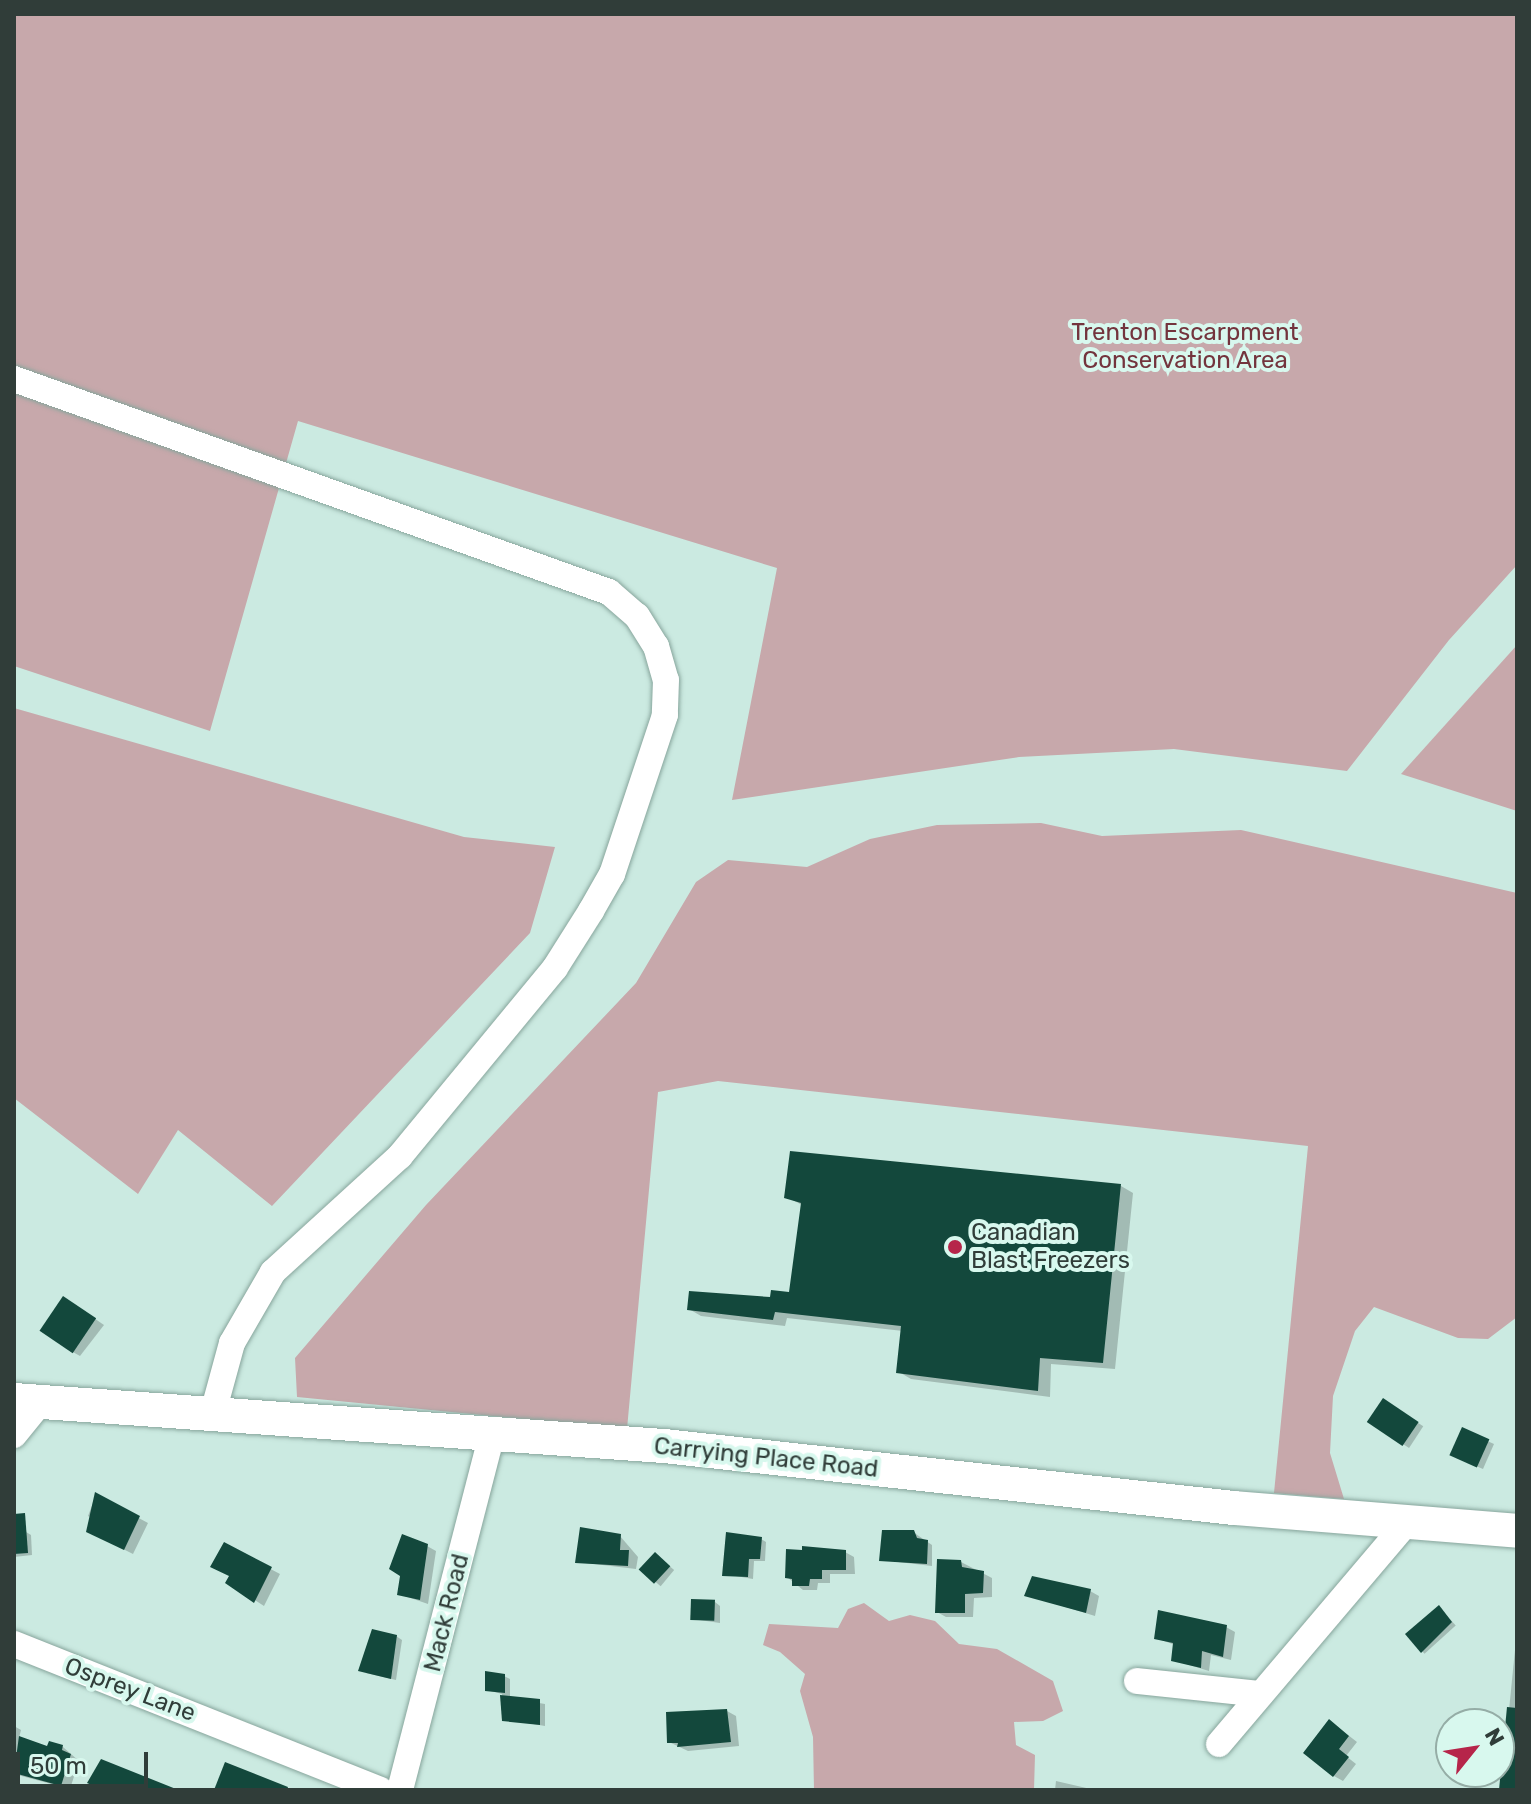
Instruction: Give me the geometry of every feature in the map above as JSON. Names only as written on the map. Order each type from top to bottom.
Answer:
[{"type":"main road","name":"Carrying Place Road","points":[[27,1401],[664,1446],[1234,1508],[1517,1531]]},
{"type":"street","points":[[14,379],[609,592],[637,616],[650,636],[666,680],[665,715],[612,874],[591,911],[555,968],[400,1156],[273,1272],[232,1343],[212,1416]]},
{"type":"street","points":[[14,1435],[27,1401]]},
{"type":"street","name":"Mack Road","points":[[400,1790],[492,1435]]},
{"type":"street","points":[[1219,1744],[1408,1521]]},
{"type":"street","name":"Osprey Lane","points":[[14,1644],[380,1790]]},
{"type":"street","points":[[1137,1681],[1260,1694]]},
{"type":"green space","name":"Trenton Escarpment Conservation Area","points":[[14,14],[1517,14],[1517,565],[1449,640],[1347,771],[1174,749],[1019,757],[732,800],[777,568],[298,421],[210,731],[14,666]]},
{"type":"green space","points":[[1517,645],[1517,811],[1401,774]]},
{"type":"green space","points":[[14,708],[464,837],[555,847],[530,933],[272,1206],[178,1130],[138,1194],[14,1098]]},
{"type":"green space","points":[[1041,823],[1102,836],[1241,830],[1517,893],[1517,1317],[1488,1339],[1458,1338],[1374,1307],[1355,1331],[1333,1396],[1330,1453],[1344,1499],[1274,1493],[1308,1146],[718,1081],[658,1092],[627,1429],[297,1397],[295,1358],[426,1205],[636,983],[696,882],[728,860],[807,867],[870,839],[937,825]]},
{"type":"green space","points":[[864,1603],[889,1621],[910,1615],[935,1621],[959,1644],[997,1649],[1053,1681],[1063,1711],[1043,1721],[1014,1722],[1016,1745],[1035,1755],[1034,1790],[814,1790],[813,1737],[800,1691],[805,1674],[780,1652],[763,1645],[769,1624],[838,1628],[848,1609]]},
{"type":"building","name":"Canadian Blast Freezers","points":[[790,1151],[1121,1184],[1103,1363],[1040,1358],[1038,1391],[896,1373],[901,1326],[775,1312],[773,1320],[687,1310],[689,1291],[770,1297],[771,1290],[789,1292],[801,1203],[784,1198]]},
{"type":"building","points":[[63,1296],[96,1318],[73,1353],[40,1331]]},
{"type":"building","points":[[1383,1398],[1419,1422],[1402,1446],[1367,1422]]},
{"type":"building","points":[[1462,1427],[1489,1439],[1477,1468],[1449,1455]]},
{"type":"building","points":[[95,1492],[140,1516],[124,1550],[86,1532]]},
{"type":"building","points":[[25,1513],[28,1553],[14,1554],[14,1514]]},
{"type":"building","points":[[580,1527],[621,1534],[620,1550],[629,1550],[628,1566],[575,1563]]},
{"type":"building","points":[[882,1530],[914,1530],[917,1538],[928,1540],[927,1564],[879,1561]]},
{"type":"building","points":[[726,1532],[762,1537],[760,1559],[749,1559],[748,1577],[722,1576]]},
{"type":"building","points":[[402,1534],[428,1544],[420,1600],[397,1595],[400,1576],[389,1569]]},
{"type":"building","points":[[224,1542],[272,1567],[254,1603],[225,1583],[229,1576],[210,1567]]},
{"type":"building","points":[[802,1546],[846,1550],[846,1570],[822,1570],[822,1579],[810,1579],[809,1586],[792,1586],[792,1579],[785,1578],[786,1549],[802,1550]]},
{"type":"building","points":[[655,1552],[670,1566],[654,1584],[639,1570]]},
{"type":"building","points":[[937,1559],[961,1560],[962,1567],[984,1571],[983,1593],[965,1594],[965,1613],[935,1613]]},
{"type":"building","points":[[1032,1576],[1091,1589],[1086,1613],[1024,1596]]},
{"type":"building","points":[[691,1599],[715,1600],[714,1621],[690,1620]]},
{"type":"building","points":[[1439,1605],[1452,1622],[1421,1653],[1405,1634]]},
{"type":"building","points":[[1158,1610],[1227,1625],[1223,1657],[1202,1651],[1201,1668],[1171,1661],[1173,1643],[1154,1639]]},
{"type":"building","points":[[372,1629],[397,1635],[391,1679],[358,1671]]},
{"type":"building","points":[[485,1671],[505,1674],[505,1693],[485,1691]]},
{"type":"building","points":[[500,1695],[540,1699],[540,1725],[502,1721]]},
{"type":"building","points":[[1507,1707],[1517,1708],[1517,1790],[1499,1790],[1515,1788],[1515,1708]]},
{"type":"building","points":[[727,1709],[731,1742],[677,1747],[678,1743],[667,1743],[666,1712]]},
{"type":"building","points":[[1329,1719],[1349,1736],[1339,1749],[1349,1757],[1333,1777],[1303,1753]]},
{"type":"building","points":[[19,1736],[47,1746],[49,1741],[63,1745],[62,1750],[71,1754],[61,1786],[14,1773]]},
{"type":"building","points":[[101,1759],[176,1790],[103,1790],[87,1783]]},
{"type":"building","points":[[225,1762],[288,1787],[287,1790],[214,1790]]},
{"type":"place","name":"Canadian Blast Freezers","points":[[955,1247]]}]
